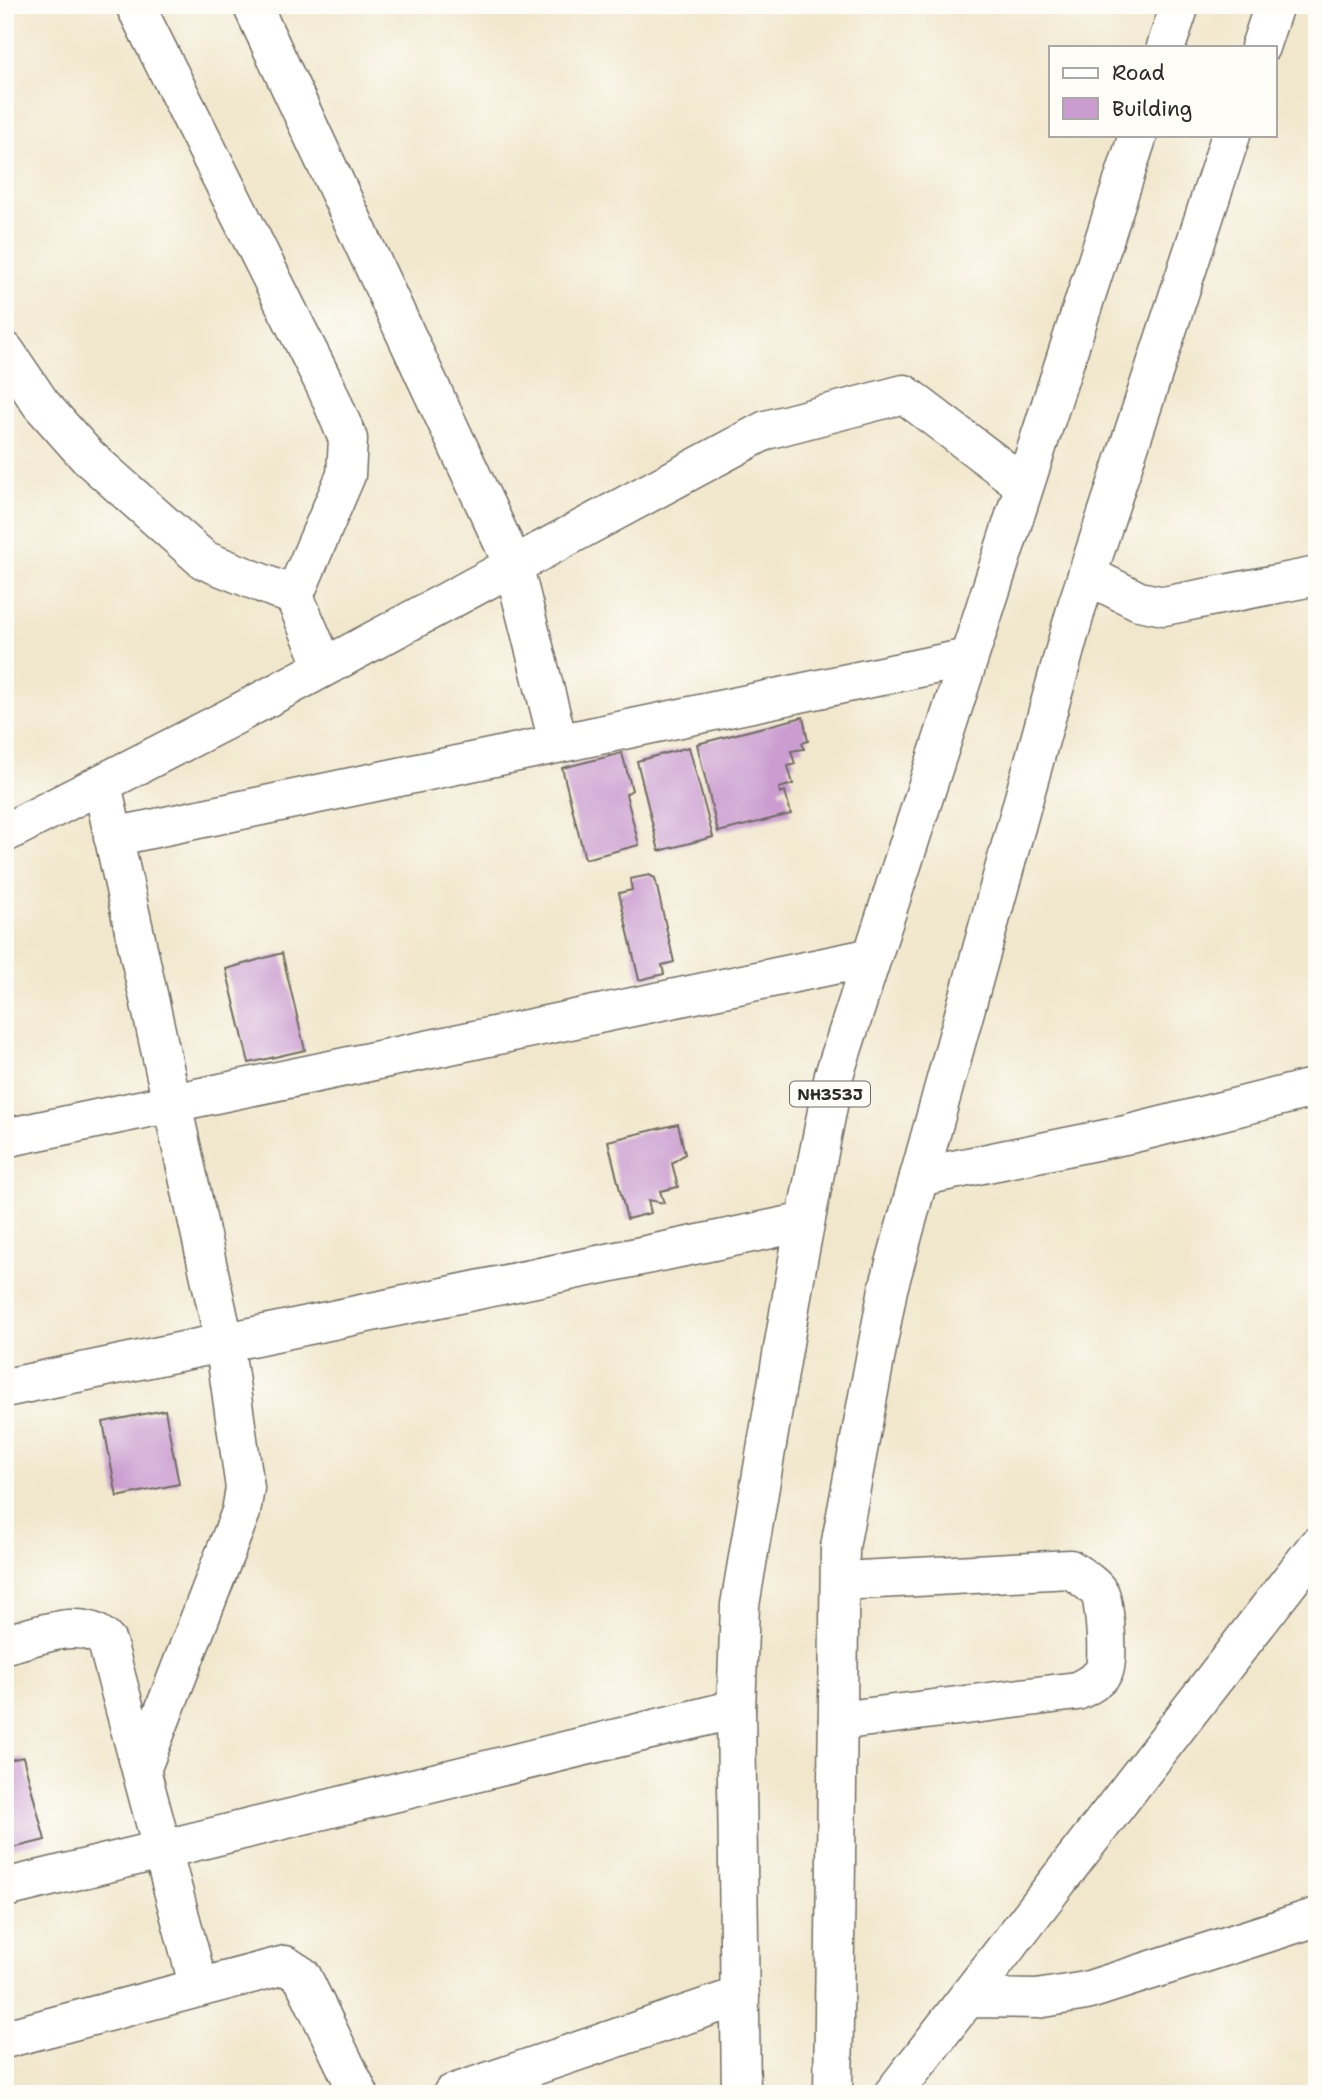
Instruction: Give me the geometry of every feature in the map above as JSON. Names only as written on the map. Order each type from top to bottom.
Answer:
[{"type":"main road","points":[[135,5],[326,387],[348,439],[346,475],[294,596]]},
{"type":"main road","points":[[252,5],[513,564],[558,742]]},
{"type":"main road","points":[[1166,46],[1180,5]]},
{"type":"main road","points":[[1260,46],[1274,5]]},
{"type":"main road","name":"NH353J","points":[[741,2094],[736,1709],[740,1605],[805,1222],[834,1075],[1138,136]]},
{"type":"main road","points":[[833,2094],[840,1547],[888,1289],[1087,575],[1231,136]]},
{"type":"main road","points":[[5,351],[41,404],[87,456],[204,560],[294,596],[324,666]]},
{"type":"main road","points":[[5,833],[766,430],[904,394],[1024,485]]},
{"type":"main road","points":[[1087,575],[1139,601],[1164,606],[1317,576]]},
{"type":"main road","points":[[113,837],[967,658]]},
{"type":"main road","points":[[102,784],[224,1340],[242,1451],[245,1488],[241,1512],[141,1770]]},
{"type":"main road","points":[[5,1138],[872,957]]},
{"type":"main road","points":[[919,1178],[1130,1133],[1317,1087]]},
{"type":"main road","points":[[5,1388],[224,1340],[805,1222]]},
{"type":"main road","points":[[893,2094],[970,1998],[1317,1546]]},
{"type":"main road","points":[[838,1721],[1077,1691],[1094,1682],[1104,1671],[1107,1660],[1100,1595],[1086,1579],[1070,1569],[840,1581]]},
{"type":"main road","points":[[5,1644],[77,1628],[90,1629],[107,1642],[199,1988]]},
{"type":"main road","points":[[5,1888],[736,1709]]},
{"type":"main road","points":[[970,1998],[1037,1999],[1086,1991],[1317,1917]]},
{"type":"main road","points":[[5,2039],[285,1965],[302,1976],[359,2094]]},
{"type":"main road","points":[[452,2094],[740,1996]]},
{"type":"building","points":[[803,717],[808,741],[802,743],[804,749],[791,751],[795,764],[788,766],[793,784],[779,788],[780,793],[785,791],[791,814],[718,832],[697,744]]},
{"type":"building","points":[[689,747],[713,837],[659,851],[637,761]]},
{"type":"building","points":[[622,753],[632,790],[626,794],[639,845],[585,859],[562,768]]},
{"type":"building","points":[[649,875],[655,878],[674,962],[662,965],[664,974],[639,980],[619,893],[632,890],[630,879]]},
{"type":"building","points":[[282,953],[305,1050],[249,1063],[226,969]]},
{"type":"building","points":[[678,1124],[685,1154],[672,1163],[678,1187],[660,1191],[664,1203],[648,1200],[651,1213],[627,1219],[608,1141]]},
{"type":"building","points":[[165,1410],[179,1484],[117,1497],[103,1422]]},
{"type":"building","points":[[23,1757],[45,1840],[5,1850],[5,1761]]}]
